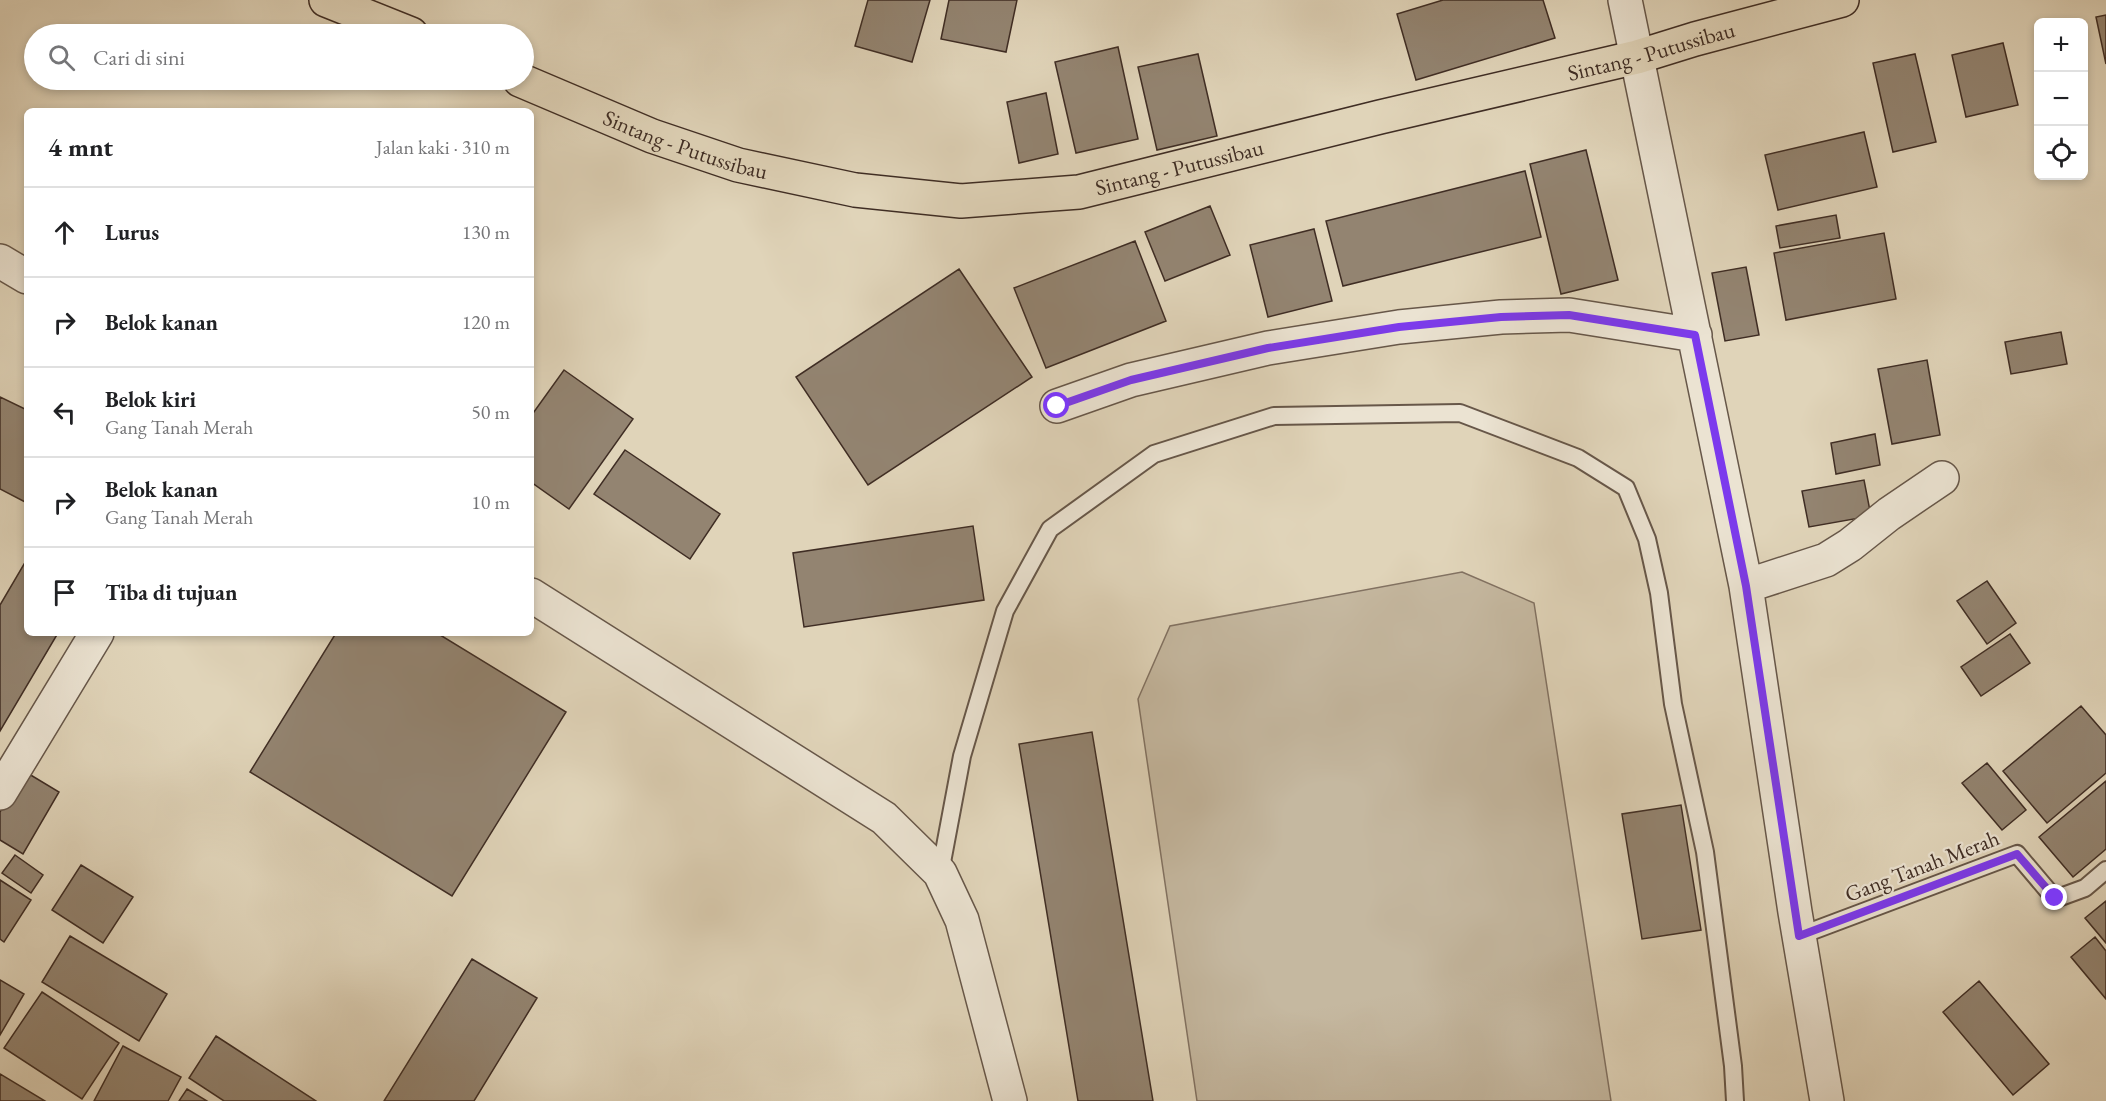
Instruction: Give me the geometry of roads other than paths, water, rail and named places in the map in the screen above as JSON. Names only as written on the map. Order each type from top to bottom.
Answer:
[{"type":"highway","points":[[326,0],[386,24]]},
{"type":"highway","name":"Sintang - Putussibau","points":[[534,86],[652,136],[738,165],[855,190],[961,201],[1079,192],[1380,117],[1637,57],[1695,39],[1842,0]]},
{"type":"street","points":[[1624,0],[1746,586],[1799,936],[1827,1101]]},
{"type":"street","points":[[0,261],[24,275]]},
{"type":"street","points":[[1057,406],[1131,380],[1245,353],[1399,327],[1501,317],[1569,315],[1695,335]]},
{"type":"street","points":[[1746,586],[1826,560],[1942,478]]},
{"type":"street","points":[[534,597],[884,818],[940,873],[962,920],[1010,1101]]},
{"type":"street","points":[[0,793],[95,636]]},
{"type":"lane","points":[[940,873],[962,756],[1005,611],[1050,529],[1154,454],[1274,416],[1460,413],[1578,458],[1626,488],[1647,539],[1659,593],[1673,704],[1705,852],[1736,1101]]},
{"type":"lane","name":"Gang Tanah Merah","points":[[1799,936],[2017,854],[2055,898],[2085,888],[2106,870]]}]
